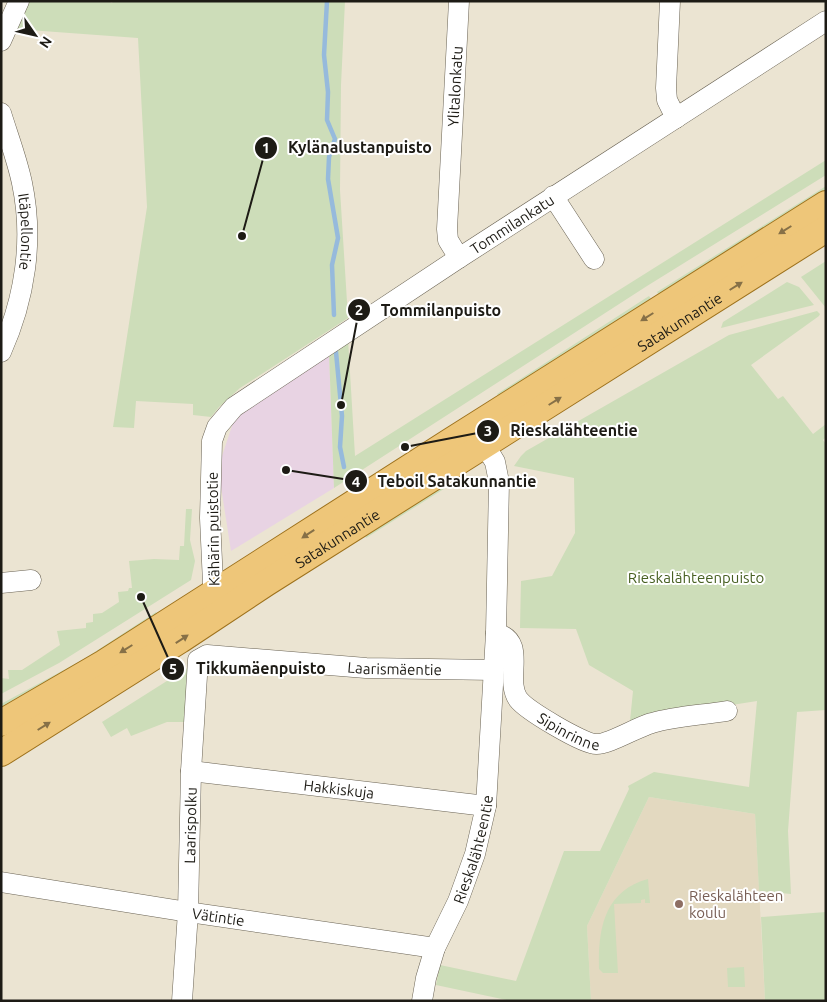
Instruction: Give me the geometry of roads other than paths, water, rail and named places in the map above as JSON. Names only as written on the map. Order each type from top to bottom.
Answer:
[{"type":"main road","name":"Satakunnantie","points":[[2,752],[214,605],[480,436],[826,204]]},
{"type":"main road","name":"Satakunnantie","points":[[480,436],[826,229]]},
{"type":"main road","name":"Satakunnantie","points":[[1,724],[104,663],[214,605]]},
{"type":"street","points":[[1,41],[19,1]]},
{"type":"street","name":"Ylitalonkatu","points":[[459,1],[447,229],[448,240],[459,258]]},
{"type":"street","points":[[670,1],[666,88],[667,100],[676,118]]},
{"type":"street","name":"Tommilankatu","points":[[212,441],[217,428],[234,407],[553,196],[826,21]]},
{"type":"street","name":"Itäpellontie","points":[[1,113],[22,182],[28,224],[28,250],[20,300],[1,352]]},
{"type":"street","points":[[553,196],[594,259]]},
{"type":"street","name":"Rieskalähteentie","points":[[422,1001],[426,978],[435,948],[458,901],[481,832],[486,806],[496,633],[499,482],[495,462],[480,436]]},
{"type":"street","name":"Kähärin puistotie","points":[[212,441],[210,518],[214,605]]},
{"type":"street","points":[[1,583],[31,580]]},
{"type":"street","name":"Sipinrinne","points":[[496,633],[504,635],[514,650],[514,688],[518,698],[539,716],[594,744],[605,744],[639,726],[655,722],[727,711]]},
{"type":"street","name":"Laarismäentie","points":[[207,655],[366,668],[494,670]]},
{"type":"street","name":"Laarispolku","points":[[182,1001],[188,912],[191,771],[198,660],[207,655]]},
{"type":"street","name":"Hakkiskuja","points":[[191,771],[486,806]]},
{"type":"street","name":"Vätintie","points":[[1,882],[188,912],[435,948]]},
{"type":"waterway","points":[[327,1],[324,55],[328,92],[327,120],[335,139],[329,157],[328,179],[338,238],[332,265],[334,315]]},
{"type":"waterway","points":[[336,352],[342,416],[340,447],[344,467]]},
{"type":"place","name":"Kylänalustanpuisto","points":[[242,236]]},
{"type":"place","name":"Tommilanpuisto","points":[[341,405]]},
{"type":"place","name":"Rieskalähteentie","points":[[405,447]]},
{"type":"place","name":"Teboil Satakunnantie","points":[[286,470]]},
{"type":"place","name":"Tikkumäenpuisto","points":[[141,597]]},
{"type":"place","name":"Rieskalähteen koulu","points":[[679,904]]},
{"type":"park label","name":"Rieskalähteenpuisto","points":[[696,577]]}]
